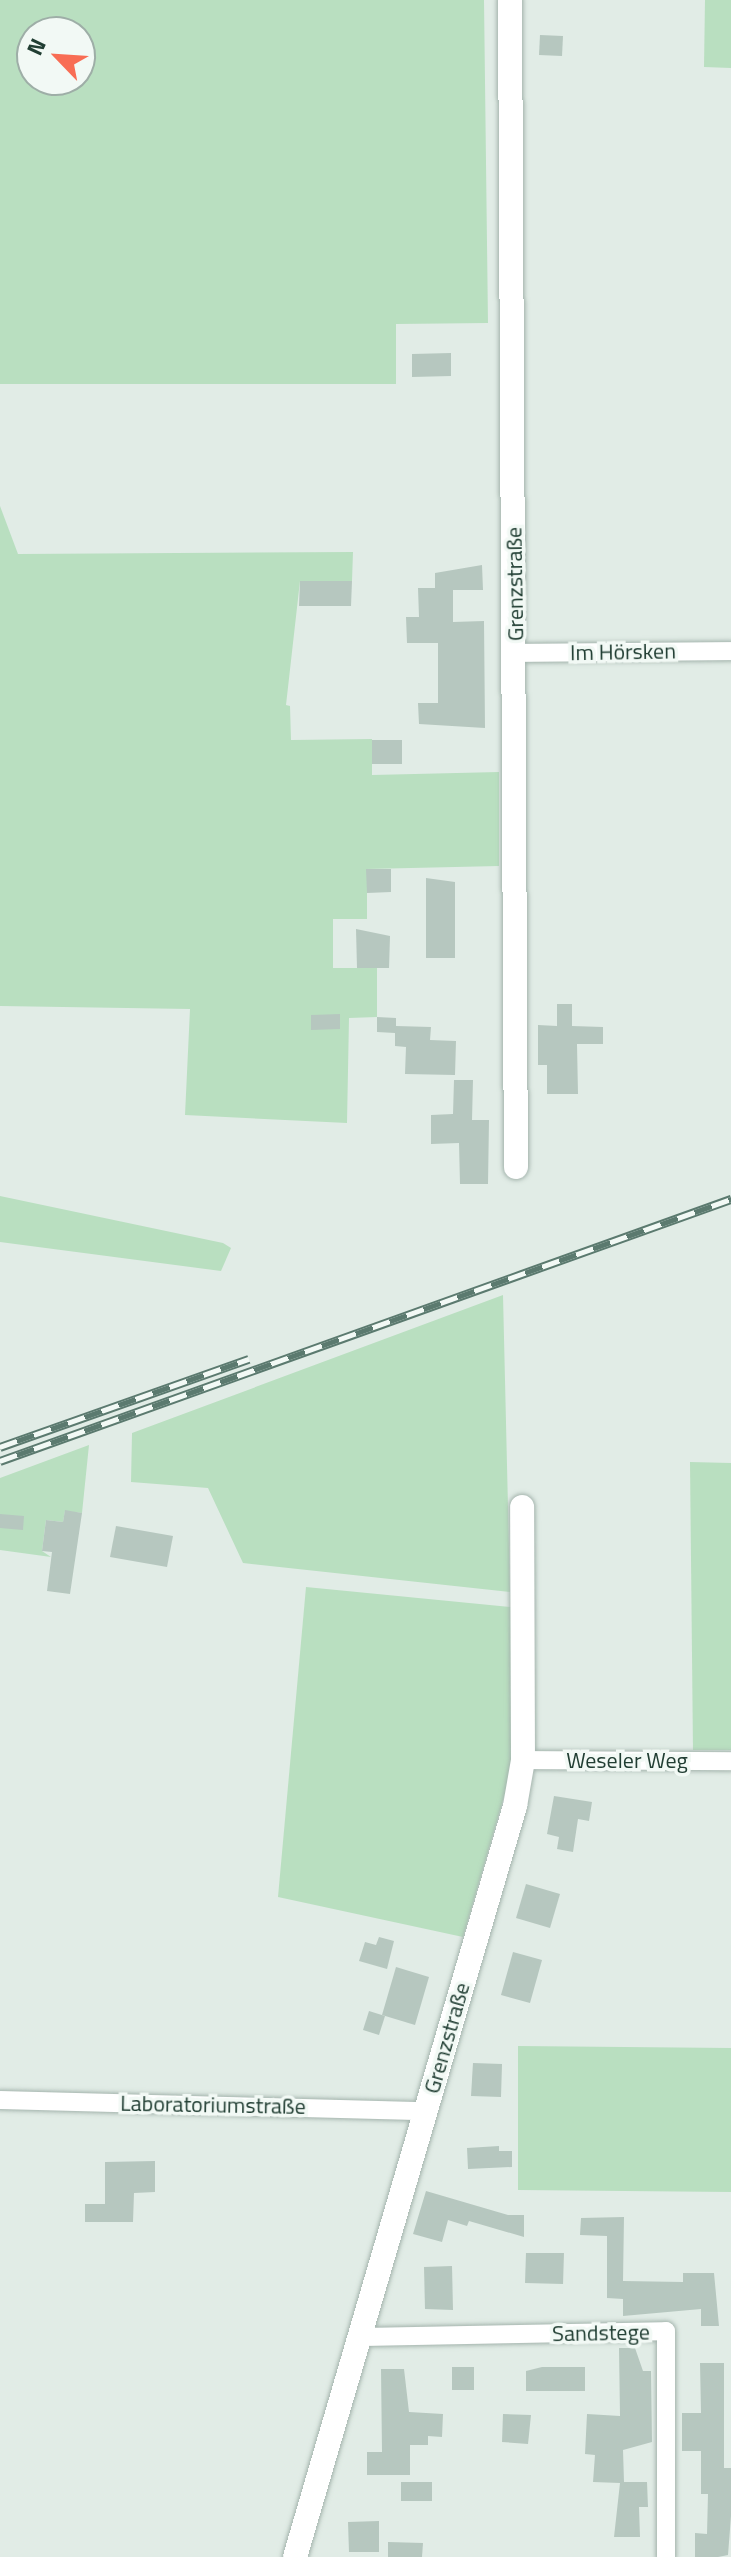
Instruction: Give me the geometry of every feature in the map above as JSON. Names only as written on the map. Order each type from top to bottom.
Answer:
[{"type":"street","name":"Grenzstraße","points":[[510,0],[516,653],[516,1167]]},
{"type":"street","name":"Im Hörsken","points":[[516,653],[731,651]]},
{"type":"street","name":"Grenzstraße","points":[[295,2557],[515,1806],[523,1760],[522,1507]]},
{"type":"street","name":"Weseler Weg","points":[[523,1760],[731,1761]]},
{"type":"street","name":"Laboratoriumstraße","points":[[0,2100],[426,2111]]},
{"type":"street","name":"Sandstege","points":[[359,2337],[666,2331],[666,2557]]},
{"type":"green space","points":[[0,0],[484,0],[488,323],[396,324],[396,384],[0,384]]},
{"type":"green space","points":[[705,0],[731,0],[731,68],[704,67]]},
{"type":"green space","points":[[0,506],[18,554],[353,552],[352,581],[300,581],[286,705],[290,706],[291,740],[372,739],[372,775],[499,772],[499,866],[367,869],[367,919],[333,919],[333,968],[377,968],[377,1017],[349,1018],[347,1123],[185,1115],[190,1009],[0,1006]]},
{"type":"green space","points":[[0,1196],[223,1243],[231,1248],[221,1271],[0,1242]]},
{"type":"green space","points":[[503,1295],[510,1592],[243,1563],[208,1488],[131,1482],[132,1433]]},
{"type":"green space","points":[[89,1445],[82,1513],[65,1511],[63,1522],[46,1520],[42,1551],[51,1557],[0,1550],[0,1478]]},
{"type":"green space","points":[[690,1462],[731,1463],[731,1750],[693,1750]]},
{"type":"green space","points":[[306,1587],[511,1607],[512,1769],[463,1937],[278,1897]]},
{"type":"green space","points":[[518,2046],[731,2048],[731,2192],[518,2190]]},
{"type":"building","points":[[540,35],[563,36],[562,56],[539,55]]},
{"type":"building","points":[[451,353],[451,376],[412,377],[412,354]]},
{"type":"building","points":[[482,565],[483,590],[453,590],[453,622],[484,621],[485,728],[419,724],[418,703],[438,703],[438,643],[407,643],[406,617],[419,617],[418,588],[435,588],[435,573]]},
{"type":"building","points":[[300,581],[352,581],[351,606],[299,606]]},
{"type":"building","points":[[372,740],[402,740],[402,764],[372,764]]},
{"type":"building","points":[[366,869],[391,869],[391,892],[367,893]]},
{"type":"building","points":[[426,878],[455,882],[455,958],[426,958]]},
{"type":"building","points":[[356,929],[390,936],[389,968],[357,968]]},
{"type":"building","points":[[557,1004],[572,1004],[572,1026],[603,1027],[603,1044],[577,1044],[578,1094],[547,1094],[547,1065],[538,1065],[538,1025],[557,1026]]},
{"type":"building","points":[[340,1014],[340,1029],[311,1030],[311,1015]]},
{"type":"building","points":[[377,1017],[396,1018],[396,1026],[431,1027],[430,1040],[456,1041],[455,1075],[405,1074],[406,1047],[395,1046],[395,1033],[377,1032]]},
{"type":"building","points":[[454,1080],[473,1080],[472,1120],[489,1120],[488,1184],[460,1184],[459,1143],[431,1144],[431,1115],[453,1114]]},
{"type":"building","points":[[65,1510],[82,1513],[70,1594],[47,1591],[52,1552],[42,1551],[46,1520],[63,1522]]},
{"type":"building","points":[[0,1514],[24,1516],[23,1530],[0,1528]]},
{"type":"building","points":[[116,1526],[173,1536],[167,1567],[110,1557]]},
{"type":"building","points":[[554,1796],[592,1802],[589,1821],[578,1819],[573,1852],[557,1849],[559,1837],[547,1834]]},
{"type":"building","points":[[526,1884],[560,1894],[550,1928],[516,1918]]},
{"type":"building","points":[[379,1937],[394,1941],[387,1969],[359,1961],[365,1942],[376,1945]]},
{"type":"building","points":[[513,1952],[542,1960],[530,2003],[501,1995]]},
{"type":"building","points":[[396,1967],[429,1977],[415,2025],[382,2015]]},
{"type":"building","points":[[369,2011],[385,2016],[379,2035],[363,2030]]},
{"type":"building","points":[[473,2063],[502,2064],[501,2097],[471,2096]]},
{"type":"building","points":[[499,2146],[499,2151],[512,2151],[512,2167],[468,2169],[467,2148]]},
{"type":"building","points":[[155,2161],[155,2192],[134,2193],[133,2222],[85,2222],[85,2204],[105,2204],[105,2162]]},
{"type":"building","points":[[426,2191],[508,2215],[524,2215],[524,2237],[469,2221],[467,2226],[448,2220],[442,2242],[413,2234]]},
{"type":"building","points":[[624,2217],[623,2281],[683,2282],[683,2273],[714,2273],[719,2326],[701,2326],[701,2309],[623,2316],[623,2299],[607,2298],[607,2236],[580,2235],[581,2218]]},
{"type":"building","points":[[526,2253],[564,2253],[563,2284],[525,2283]]},
{"type":"building","points":[[452,2266],[453,2310],[425,2309],[424,2267]]},
{"type":"building","points":[[619,2348],[635,2348],[643,2371],[651,2371],[652,2442],[623,2450],[624,2482],[647,2482],[648,2507],[639,2507],[640,2537],[614,2537],[620,2483],[593,2482],[595,2455],[585,2454],[587,2414],[620,2416]]},
{"type":"building","points":[[700,2363],[724,2363],[724,2468],[731,2468],[731,2516],[728,2555],[718,2557],[695,2557],[695,2533],[707,2534],[708,2494],[701,2494],[701,2451],[682,2451],[682,2413],[701,2413]]},
{"type":"building","points":[[452,2367],[474,2367],[474,2390],[452,2390]]},
{"type":"building","points":[[542,2367],[585,2367],[585,2391],[526,2391],[526,2371]]},
{"type":"building","points":[[381,2369],[404,2369],[409,2412],[443,2414],[442,2437],[428,2436],[428,2445],[410,2445],[410,2475],[367,2475],[367,2452],[382,2452]]},
{"type":"building","points":[[503,2414],[531,2415],[528,2444],[502,2442]]},
{"type":"building","points":[[401,2482],[432,2482],[432,2501],[401,2501]]},
{"type":"building","points":[[379,2521],[379,2552],[349,2552],[348,2522]]},
{"type":"building","points":[[388,2542],[423,2543],[422,2557],[388,2557]]},
{"type":"railway","points":[[0,1461],[731,1199]]},
{"type":"railway","points":[[0,1447],[249,1359]]}]
